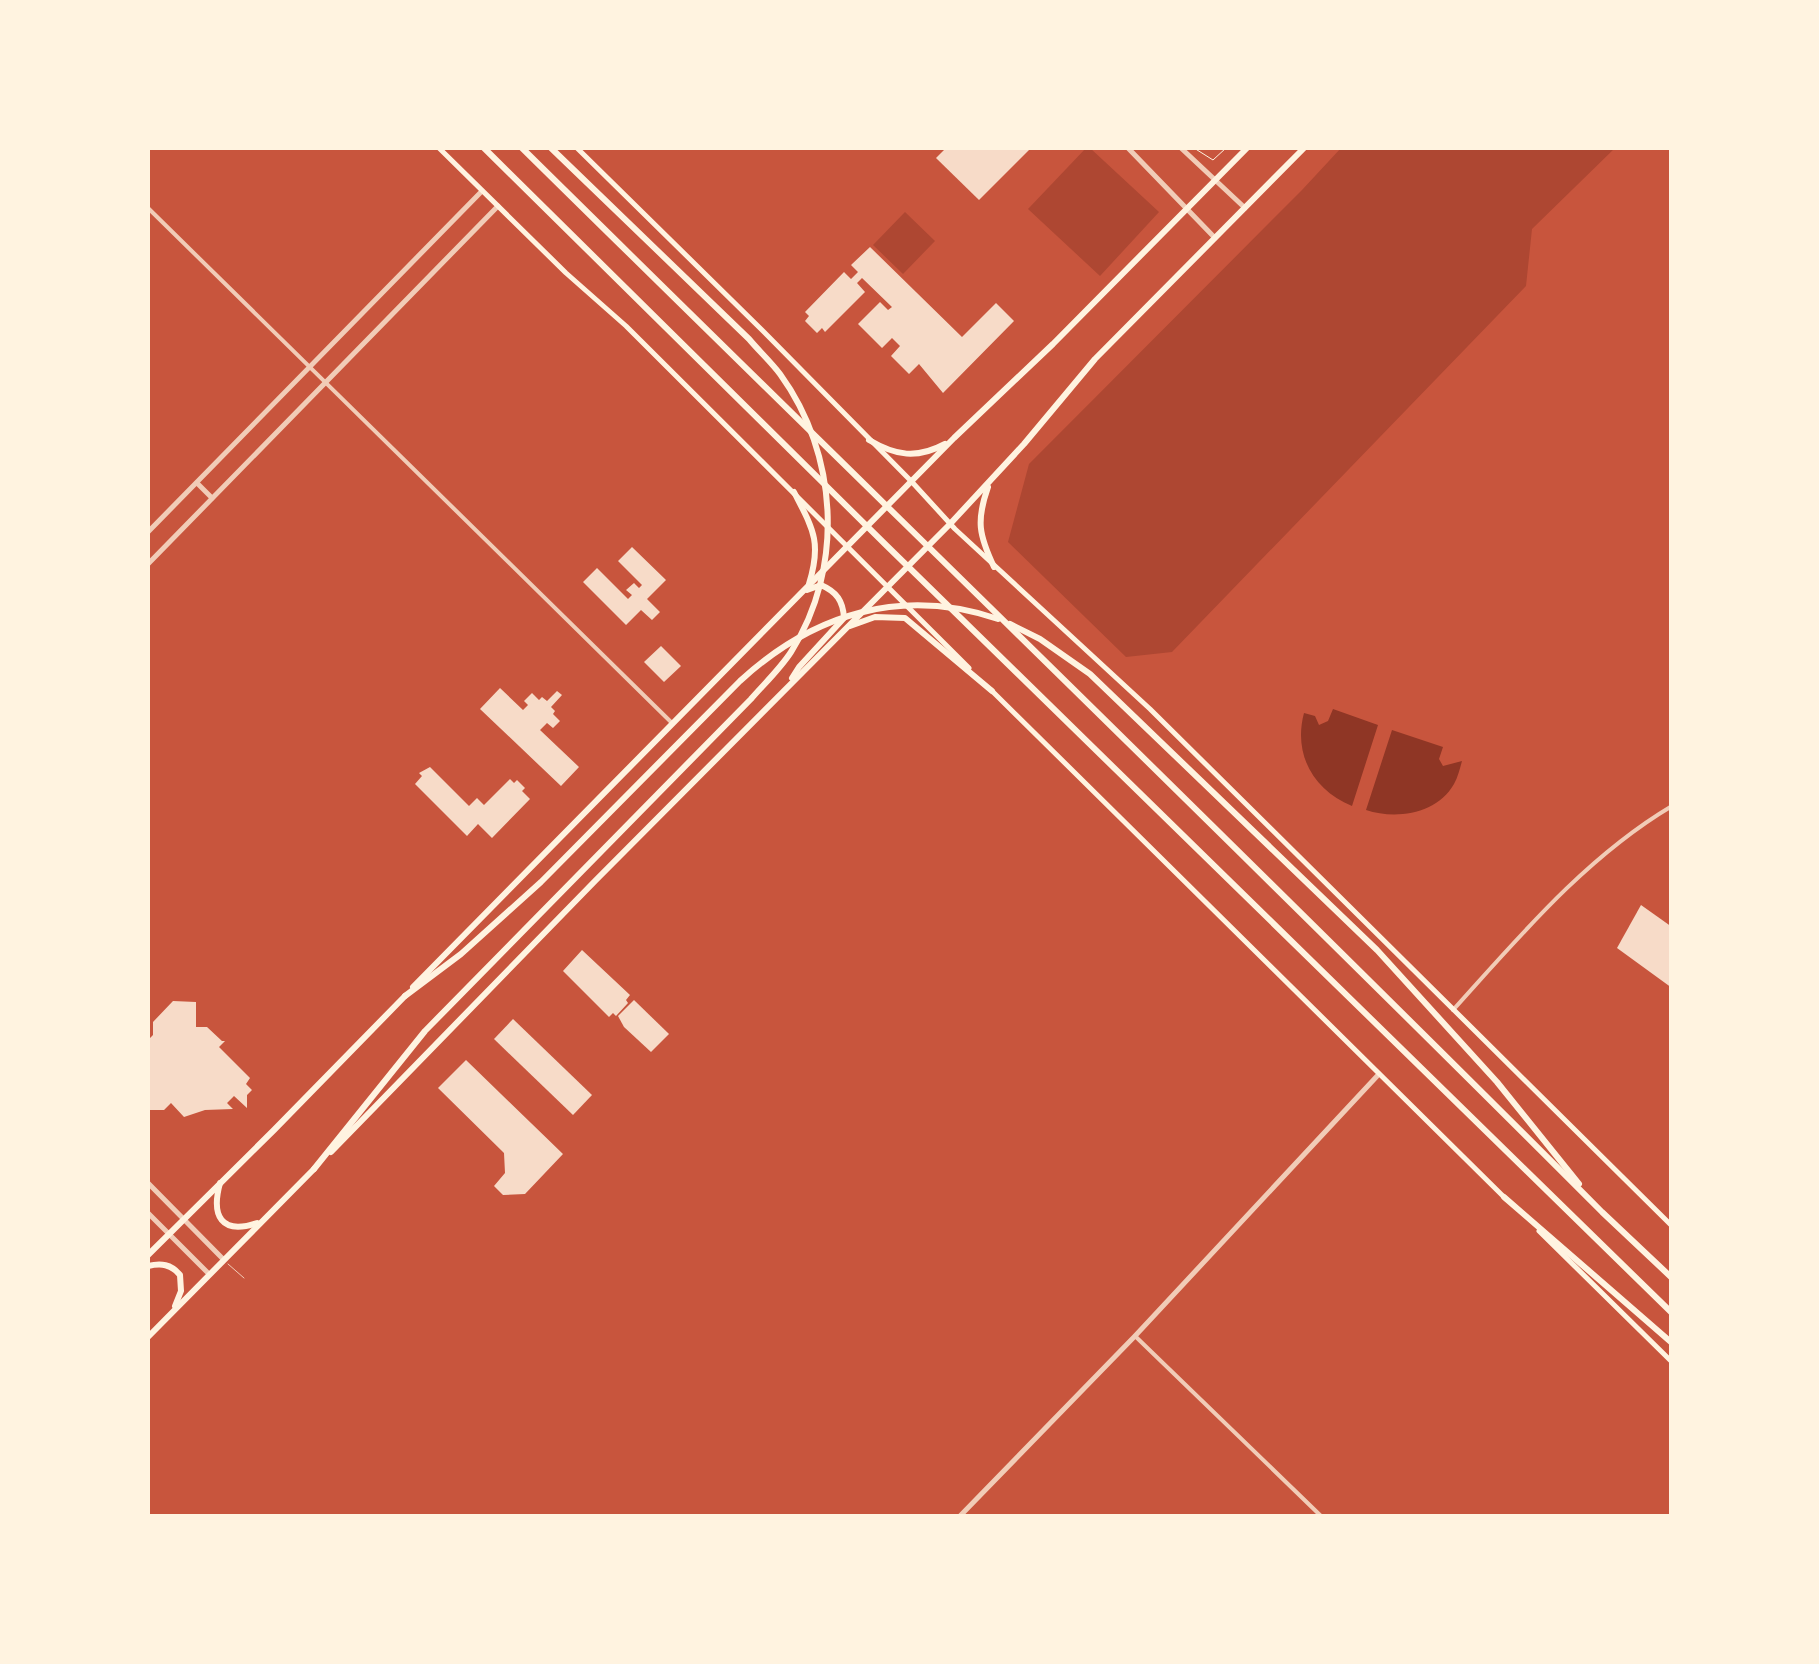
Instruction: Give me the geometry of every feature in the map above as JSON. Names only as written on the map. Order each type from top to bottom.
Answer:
[{"type":"main road","points":[[440,148],[566,273],[626,326],[1672,1362]]},
{"type":"main road","points":[[484,148],[1672,1312]]},
{"type":"main road","points":[[522,148],[1672,1278]]},
{"type":"main road","points":[[577,148],[763,331],[950,524],[1163,722],[1672,1226]]},
{"type":"main road","points":[[148,1255],[954,438],[1247,148]]},
{"type":"main road","points":[[148,1337],[950,524],[1095,359],[1304,148]]},
{"type":"main road","points":[[314,1170],[425,1032],[751,699],[790,653],[813,609],[826,554],[828,522],[821,459],[806,418],[778,372],[553,150]]},
{"type":"main road","points":[[869,440],[884,448],[915,454],[930,452],[954,438]]},
{"type":"main road","points":[[990,482],[979,520],[982,541],[994,567]]},
{"type":"main road","points":[[794,492],[816,533],[815,558],[806,590]]},
{"type":"main road","points":[[784,692],[799,667],[844,618],[843,606],[828,588],[822,585],[806,590]]},
{"type":"main road","points":[[405,996],[461,954],[541,882],[740,681],[786,643],[851,614],[900,605],[960,610],[1019,627],[1064,655],[1114,697],[1377,950],[1496,1082],[1602,1212]]},
{"type":"main road","points":[[845,629],[875,618],[906,618],[992,691]]},
{"type":"main road","points":[[221,1182],[216,1204],[222,1221],[238,1228],[258,1223]]},
{"type":"main road","points":[[1504,1197],[1672,1343]]},
{"type":"main road","points":[[148,1266],[164,1264],[180,1276],[182,1291],[172,1312]]},
{"type":"street","points":[[1128,148],[1215,238]]},
{"type":"street","points":[[1181,148],[1245,208]]},
{"type":"street","points":[[148,532],[482,191]]},
{"type":"street","points":[[148,564],[498,206]]},
{"type":"street","points":[[148,208],[672,723]]},
{"type":"street","points":[[197,483],[212,498]]},
{"type":"street","points":[[1452,1010],[1588,869],[1630,833],[1672,806]]},
{"type":"street","points":[[960,1516],[1380,1074]]},
{"type":"street","points":[[148,1184],[223,1259]]},
{"type":"street","points":[[148,1213],[210,1274]]},
{"type":"street","points":[[1135,1336],[1321,1516]]},
{"type":"lane","points":[[223,1259],[244,1278]]},
{"type":"path","points":[[1194,148],[1213,160],[1226,148]]},
{"type":"shaded area","points":[[1086,148],[1159,212],[1100,276],[1028,209]]},
{"type":"shaded area","points":[[1341,148],[1615,148],[1532,229],[1526,286],[1172,652],[1126,657],[1008,542],[1029,464]]},
{"type":"shaded area","points":[[905,212],[935,241],[903,274],[873,245]]},
{"type":"shaded area","points":[[1333,709],[1378,725],[1352,806],[1317,780],[1301,743],[1304,713],[1315,716],[1319,725],[1328,721]]},
{"type":"shaded area","points":[[1392,730],[1443,747],[1439,759],[1443,766],[1462,761],[1447,794],[1427,808],[1403,814],[1366,810]]},
{"type":"building","points":[[946,148],[1031,148],[979,200],[936,158]]},
{"type":"building","points":[[870,247],[962,337],[996,303],[1014,321],[943,393],[919,364],[909,374],[891,356],[900,346],[892,338],[882,348],[858,324],[880,302],[888,310],[892,307],[862,278],[857,283],[865,292],[825,332],[822,328],[817,333],[805,321],[809,316],[805,312],[844,272],[851,279],[858,272],[851,265]]},
{"type":"building","points":[[632,547],[666,580],[647,599],[660,612],[652,620],[641,610],[626,625],[583,582],[597,568],[628,599],[632,595],[626,590],[634,583],[639,588],[642,585],[618,561]]},
{"type":"building","points":[[661,646],[681,666],[664,682],[644,662]]},
{"type":"building","points":[[500,688],[523,710],[528,705],[524,701],[532,693],[547,701],[557,691],[562,695],[551,707],[560,721],[553,728],[547,723],[540,730],[579,767],[561,786],[480,709]]},
{"type":"building","points":[[430,767],[469,806],[477,798],[484,805],[510,779],[525,788],[522,791],[530,799],[492,838],[478,824],[467,836],[415,784],[422,776],[419,773]]},
{"type":"building","points":[[1641,905],[1672,927],[1672,988],[1617,948]]},
{"type":"building","points":[[582,950],[630,995],[616,1016],[613,1013],[609,1017],[563,971]]},
{"type":"building","points":[[634,1000],[669,1034],[651,1052],[624,1027],[618,1016]]},
{"type":"building","points":[[173,1001],[196,1002],[196,1027],[207,1027],[225,1041],[219,1047],[250,1078],[246,1084],[252,1090],[247,1095],[247,1108],[234,1096],[227,1103],[233,1109],[205,1110],[184,1117],[171,1103],[164,1110],[148,1110],[148,1040],[153,1035],[153,1022]]},
{"type":"building","points":[[513,1019],[592,1095],[573,1115],[494,1039]]},
{"type":"building","points":[[466,1060],[563,1154],[525,1194],[503,1195],[494,1186],[505,1173],[504,1153],[438,1088]]}]
